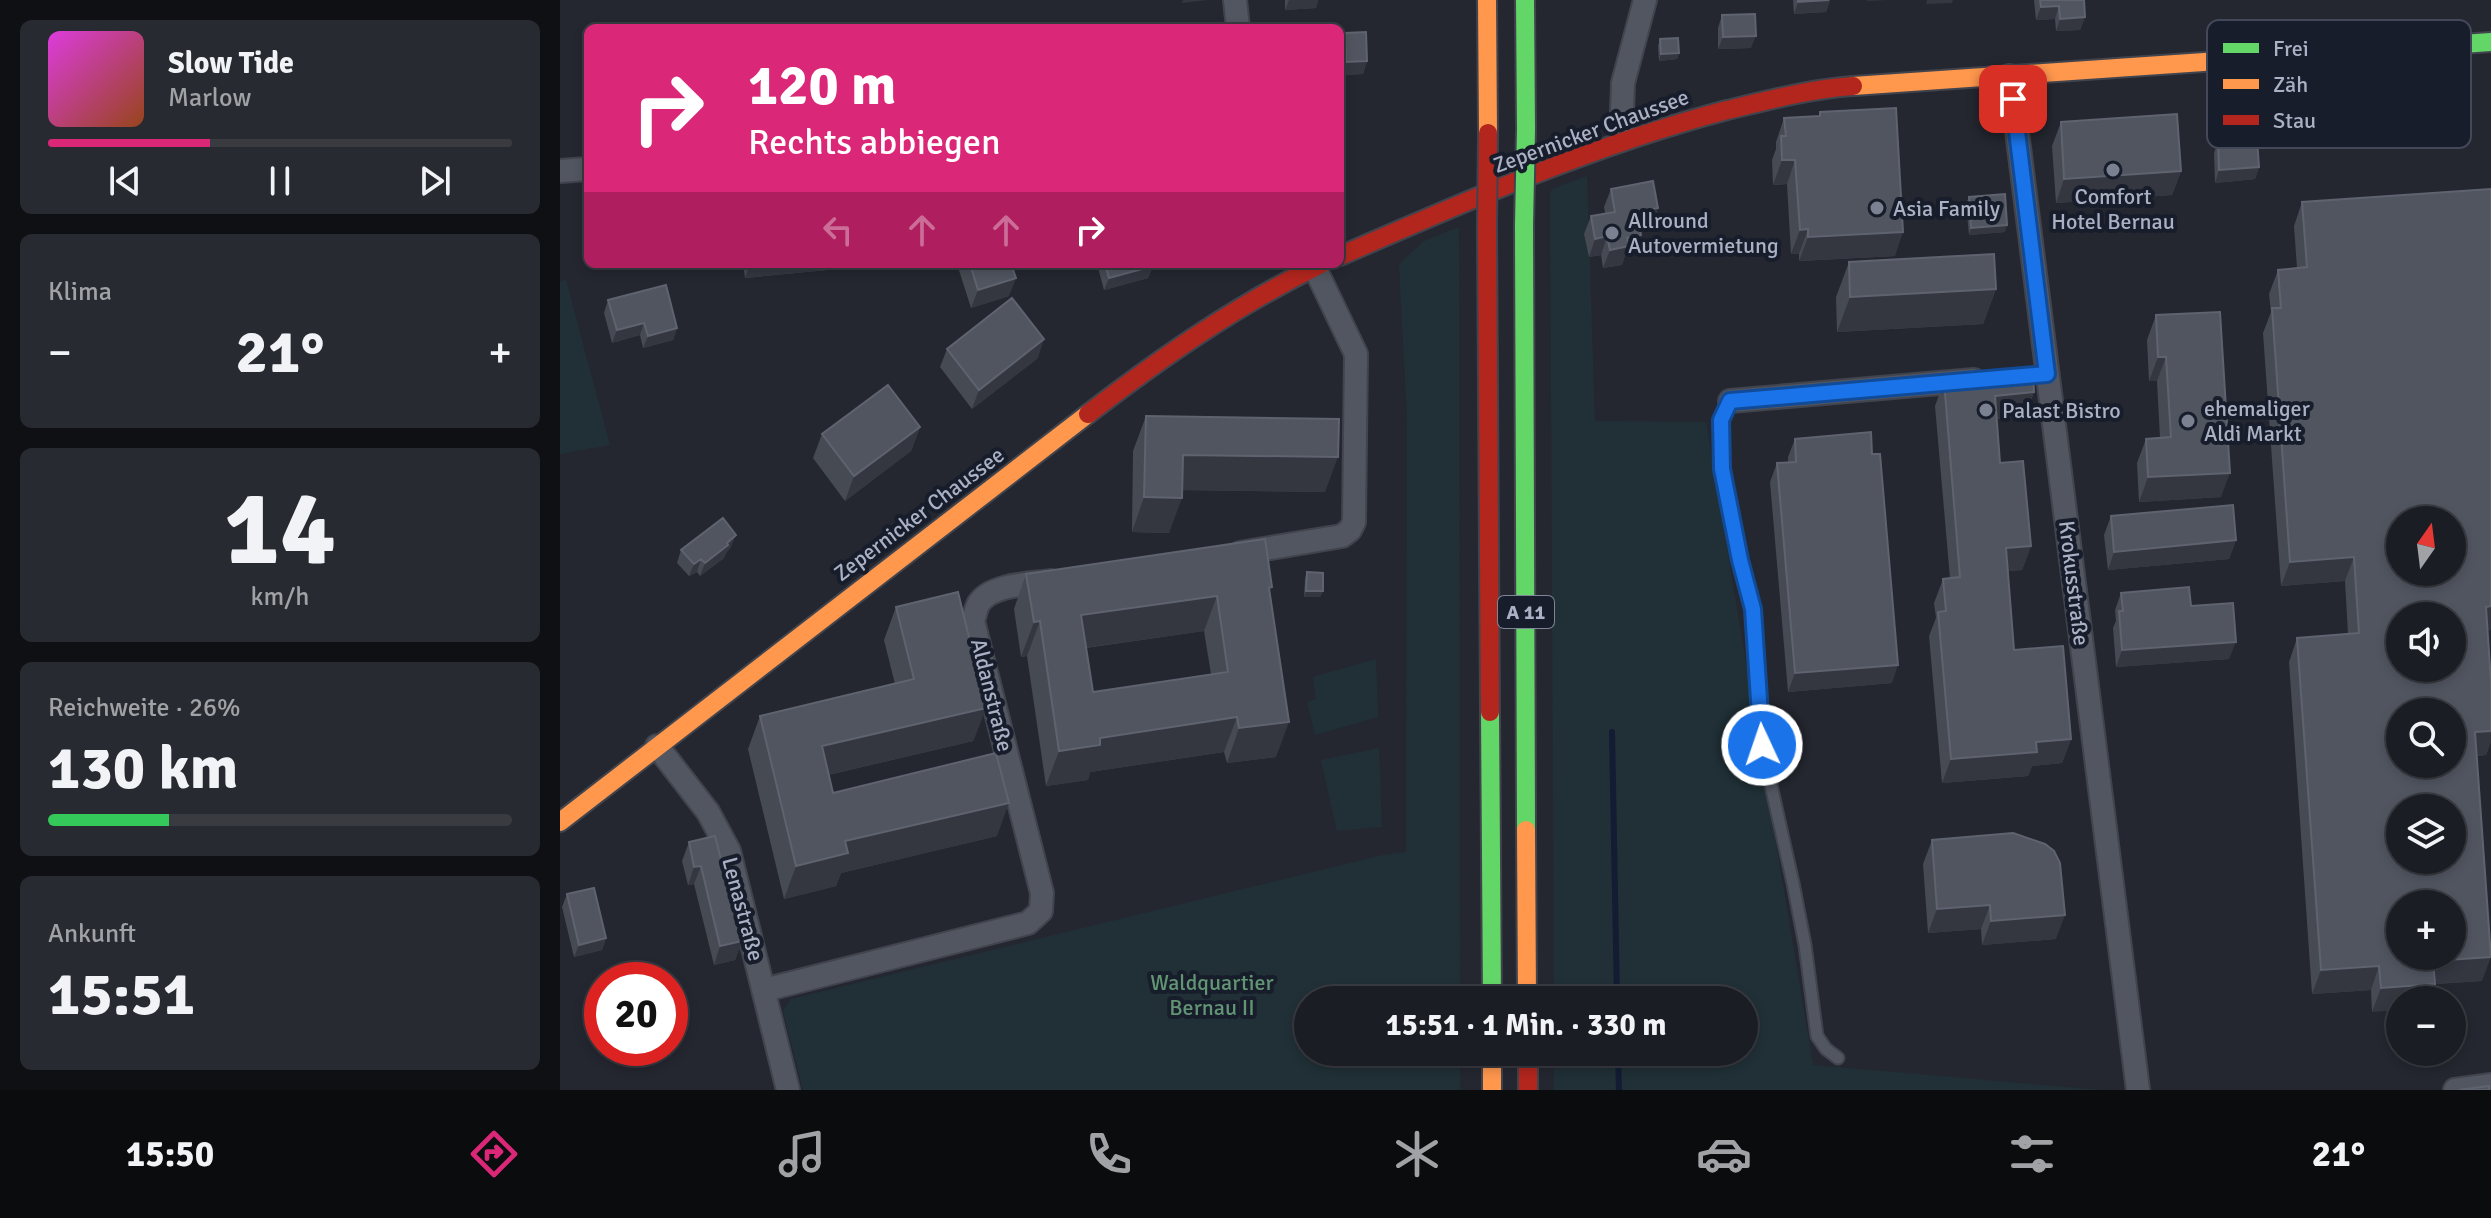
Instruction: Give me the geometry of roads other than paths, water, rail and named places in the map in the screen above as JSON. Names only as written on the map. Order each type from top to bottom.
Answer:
[{"type":"main road","name":"A 11","points":[[1487,0],[1492,986]]},
{"type":"main road","name":"A 11","points":[[1525,0],[1527,986]]},
{"type":"main road","name":"Zepernicker Chaussee","points":[[2471,43],[2491,42]]},
{"type":"main road","name":"Zepernicker Chaussee","points":[[1344,254],[1627,138],[1744,104],[1815,91],[2207,62]]},
{"type":"main road","name":"Zepernicker Chaussee","points":[[560,822],[1191,338],[1310,268]]},
{"type":"main road","points":[[1492,1066],[1492,1090]]},
{"type":"main road","points":[[1528,1066],[1528,1090]]},
{"type":"street","points":[[1235,0],[1238,24]]},
{"type":"street","points":[[1627,138],[1622,113],[1623,83],[1645,0]]},
{"type":"street","name":"Krokusstraße","points":[[2010,76],[2039,374],[2138,1090]]},
{"type":"street","points":[[560,171],[584,169]]},
{"type":"street","points":[[1226,555],[1342,536],[1354,522],[1356,354],[1317,268]]},
{"type":"street","points":[[1730,401],[2002,377]]},
{"type":"street","name":"Aldanstraße","points":[[764,990],[1028,923],[1041,911],[1042,893],[973,621],[977,605],[985,596],[998,590],[1067,578]]},
{"type":"street","name":"Lenastraße","points":[[657,746],[708,812],[729,851],[788,1090]]},
{"type":"street","points":[[2455,1090],[2491,1085]]},
{"type":"lane","points":[[1730,401],[1721,420],[1722,469],[1753,609],[1762,745],[1805,945],[1817,1036],[1826,1049],[1838,1058]]},
{"type":"waterway","points":[[1612,732],[1617,986]]},
{"type":"waterway","points":[[1618,1066],[1619,1090]]},
{"type":"place","name":"Comfort Hotel Bernau","points":[[2113,170]]},
{"type":"place","name":"Asia Family","points":[[1877,208]]},
{"type":"place","name":"Allround Autovermietung","points":[[1612,233]]},
{"type":"place","name":"Palast Bistro","points":[[1986,410]]},
{"type":"place","name":"ehemaliger Aldi Markt","points":[[2188,421]]},
{"type":"park label","name":"Waldquartier Bernau II","points":[[1212,994]]}]
